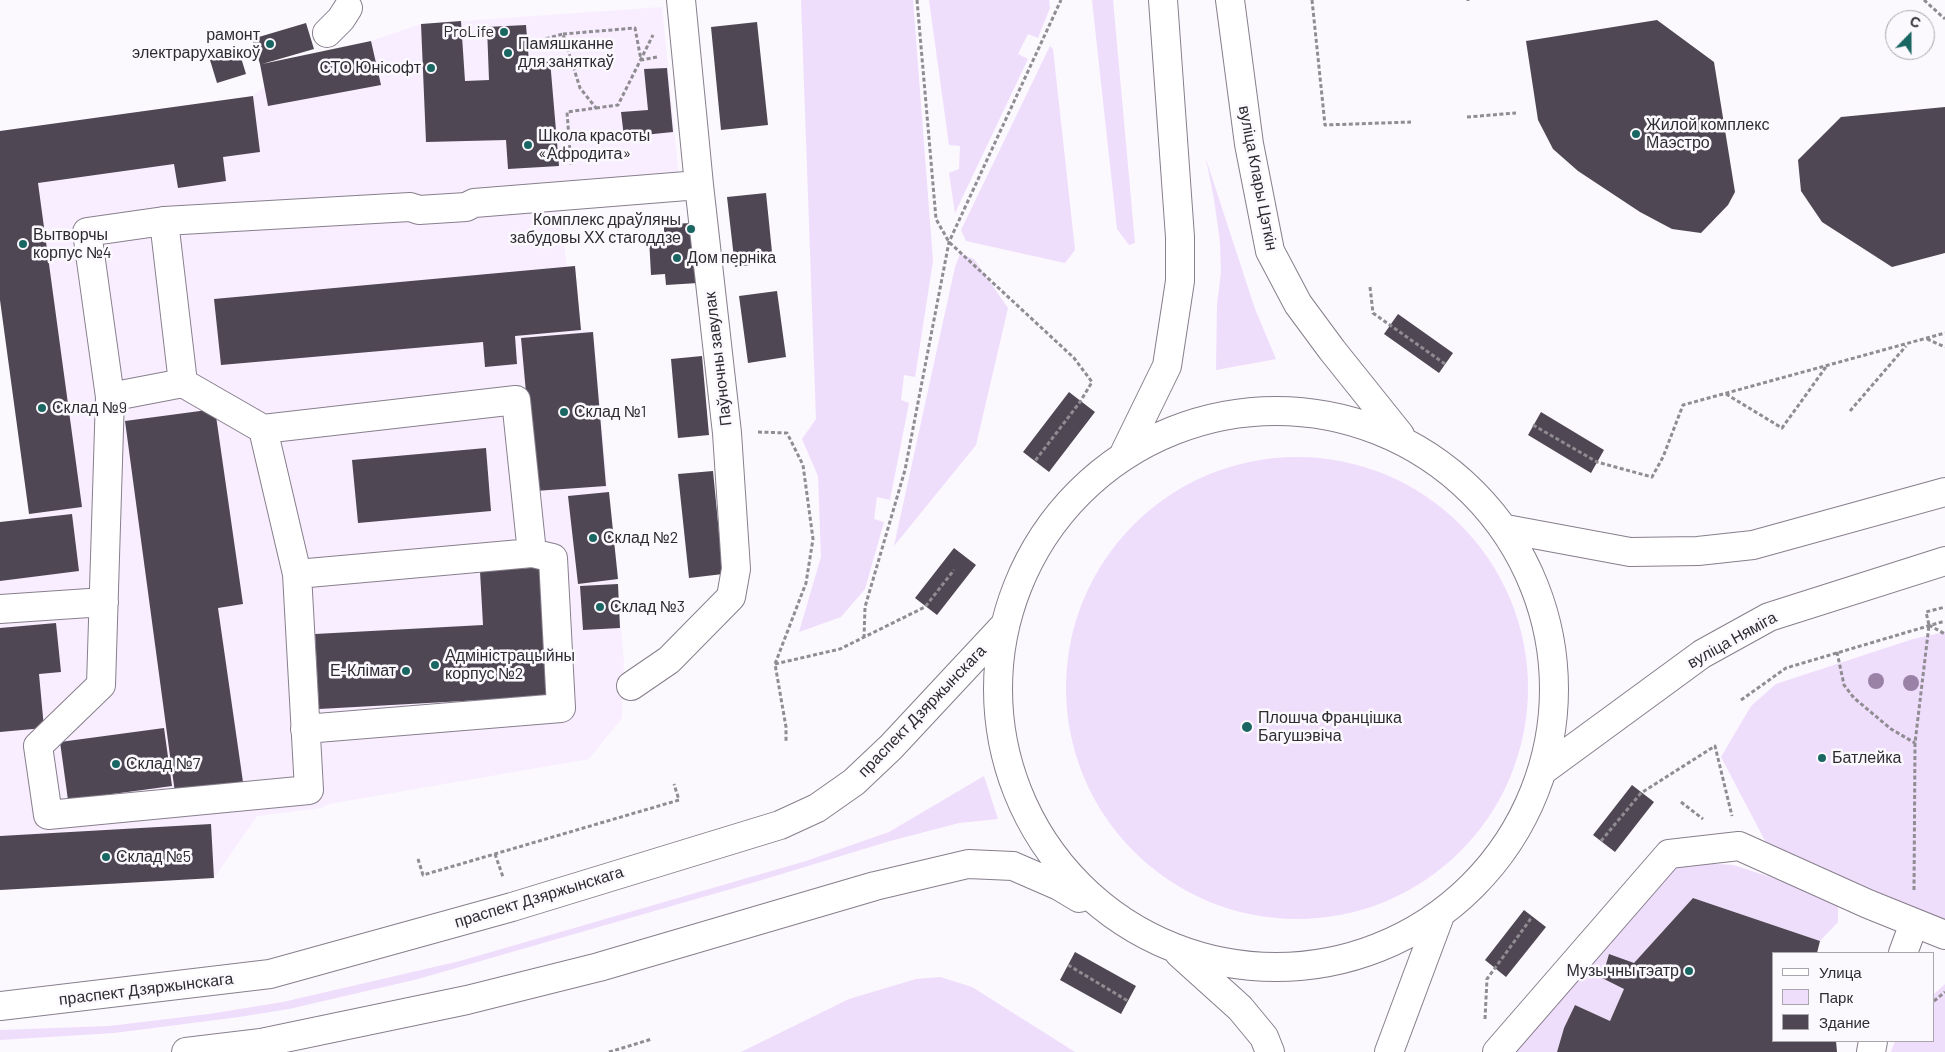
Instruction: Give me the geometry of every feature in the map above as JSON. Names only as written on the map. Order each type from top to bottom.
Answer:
[{"type":"main road","name":"Паўночны завулак","points":[[631,686],[669,660],[731,597],[736,569],[727,432],[699,185],[681,0]]},
{"type":"main road","points":[[1125,452],[1167,366],[1180,281],[1180,237],[1163,0]]},
{"type":"main road","name":"вуліца Клары Цэткін","points":[[1230,0],[1249,144],[1270,250],[1298,304],[1400,435]]},
{"type":"main road","points":[[327,33],[341,19],[348,8]]},
{"type":"main road","points":[[263,429],[296,574],[309,790],[48,815],[38,746],[101,685],[110,397],[87,232],[164,221],[410,207],[419,210],[441,209],[466,207],[474,203],[699,185]]},
{"type":"main road","points":[[164,221],[183,384]]},
{"type":"main road","points":[[110,397],[183,384],[263,429],[516,400],[532,554]]},
{"type":"main road","points":[[186,1052],[261,1043],[467,1000],[599,967],[875,886],[968,864],[1012,866],[1059,886],[1124,926],[1178,952],[1267,970],[1358,958],[1440,918],[1490,869],[1521,826],[1545,770],[1556,687],[1543,604],[1506,529],[1466,484],[1400,435],[1282,409],[1200,419],[1125,452],[1057,513],[1012,592],[1003,627],[1000,701],[1005,743],[1018,790],[1053,861],[1124,926]]},
{"type":"main road","points":[[1506,529],[1630,552],[1698,551],[1753,545],[1945,492]]},
{"type":"main road","points":[[296,574],[532,554],[552,558],[561,708],[305,729]]},
{"type":"main road","name":"вуліца Няміга","points":[[1545,770],[1702,654],[1769,616],[1945,561]]},
{"type":"main road","points":[[0,610],[104,602]]},
{"type":"main road","name":"праспект Дзяржынскага","points":[[0,1006],[270,974],[512,907],[780,825],[817,808],[854,782],[891,747],[1003,627]]},
{"type":"main road","points":[[1497,1052],[1669,854],[1739,846],[1945,935]]},
{"type":"main road","points":[[1389,1052],[1440,918]]},
{"type":"main road","points":[[1902,952],[1914,923]]},
{"type":"main road","points":[[1178,952],[1240,1008],[1264,1037],[1270,1052]]},
{"type":"path","points":[[917,0],[936,219],[949,242],[1074,358],[1092,382],[1080,402],[1034,461]]},
{"type":"path","points":[[864,638],[865,607],[905,470],[949,242],[1060,0]]},
{"type":"path","points":[[1312,0],[1325,125],[1411,122]]},
{"type":"path","points":[[1924,0],[1945,19]]},
{"type":"path","points":[[573,196],[567,112],[618,105],[657,26]]},
{"type":"path","points":[[527,44],[562,34],[635,28],[641,60]]},
{"type":"path","points":[[562,34],[580,88],[596,108]]},
{"type":"path","points":[[1467,117],[1516,113]]},
{"type":"path","points":[[1370,287],[1373,313],[1445,364]]},
{"type":"path","points":[[1533,425],[1597,462],[1652,477],[1663,457],[1683,405],[1945,333]]},
{"type":"path","points":[[1926,339],[1945,347]]},
{"type":"path","points":[[1850,411],[1906,345]]},
{"type":"path","points":[[1726,394],[1782,428],[1826,366]]},
{"type":"path","points":[[786,433],[802,465],[813,539],[806,583],[775,664],[786,727],[786,742]]},
{"type":"path","points":[[775,664],[840,649],[925,606],[954,570]]},
{"type":"path","points":[[1914,923],[1914,743],[1929,625],[1926,612],[1945,607]]},
{"type":"path","points":[[1741,700],[1786,668],[1945,621]]},
{"type":"path","points":[[1929,625],[1945,634]]},
{"type":"path","points":[[1837,652],[1844,685],[1854,698],[1891,729],[1914,743]]},
{"type":"path","points":[[1600,841],[1642,793],[1715,746],[1739,846]]},
{"type":"path","points":[[418,860],[423,875],[670,803],[679,800],[674,784]]},
{"type":"path","points":[[1681,802],[1739,846]]},
{"type":"path","points":[[1485,1023],[1488,979],[1532,917]]},
{"type":"path","points":[[1068,965],[1128,1001]]},
{"type":"path","points":[[1935,1000],[1945,992]]},
{"type":"path","points":[[609,1052],[652,1039]]},
{"type":"shaded area","points":[[662,7],[681,198],[559,206],[567,267],[575,266],[581,330],[593,332],[624,661],[622,718],[589,759],[329,804],[321,808],[257,816],[214,878],[0,890],[0,522],[30,518],[0,300],[0,131],[253,96],[264,87],[260,65],[359,45],[421,24]]},
{"type":"green space","points":[[801,0],[913,0],[933,261],[915,377],[904,375],[901,400],[909,403],[890,500],[877,497],[874,519],[884,522],[865,589],[841,617],[799,632],[821,557],[818,476],[802,439],[816,419]]},
{"type":"green space","points":[[929,0],[1049,0],[1050,8],[1038,38],[1028,34],[1018,54],[1028,59],[955,213],[949,173],[959,169],[960,146],[949,145]]},
{"type":"green space","points":[[1092,0],[1113,0],[1135,243],[1129,245],[1117,229]]},
{"type":"green space","points":[[1050,46],[1053,49],[1075,250],[1065,263],[966,241],[961,230]]},
{"type":"green space","points":[[1206,159],[1255,309],[1276,359],[1216,370],[1217,305],[1221,272],[1220,242]]},
{"type":"green space","points":[[960,254],[974,259],[1008,308],[976,445],[894,546],[955,267]]},
{"type":"green space","points":[[1297,457],[1342,461],[1385,474],[1406,484],[1444,509],[1476,541],[1501,579],[1511,600],[1524,643],[1528,688],[1524,733],[1511,776],[1501,797],[1476,835],[1444,867],[1406,892],[1385,902],[1342,915],[1297,919],[1252,915],[1209,902],[1188,892],[1150,867],[1118,835],[1093,797],[1083,776],[1070,733],[1066,688],[1070,643],[1083,600],[1093,579],[1118,541],[1150,509],[1188,484],[1209,474],[1252,461]]},
{"type":"green space","points":[[1945,632],[1945,925],[1771,852],[1721,757],[1751,706],[1776,684],[1913,639]]},
{"type":"green space","points":[[984,776],[998,819],[959,823],[890,841],[762,880],[418,979],[289,1009],[239,1017],[114,1033],[0,1040],[0,1030],[109,1026],[209,1014],[283,1002],[460,961],[806,861],[889,832]]},
{"type":"green space","points":[[1673,861],[1733,865],[1838,899],[1838,922],[1820,941],[1693,898],[1634,963],[1609,955],[1602,978],[1624,989],[1610,1021],[1575,1005],[1564,1028],[1557,1052],[1505,1052]]},
{"type":"green space","points":[[940,977],[972,987],[1075,1052],[741,1052],[849,999],[916,979]]},
{"type":"green space","points":[[1945,984],[1945,1052],[1891,1052],[1895,1042],[1935,1042],[1935,993]]},
{"type":"building","name":"Жилой комплекс Маэстро","points":[[1657,20],[1714,62],[1735,192],[1728,205],[1701,233],[1672,229],[1640,212],[1578,171],[1553,149],[1538,120],[1526,41]]},
{"type":"building","points":[[461,21],[465,81],[489,80],[487,27],[526,25],[529,62],[550,60],[559,166],[508,169],[506,140],[426,142],[421,24]]},
{"type":"building","points":[[757,22],[768,125],[721,130],[711,27]]},
{"type":"building","points":[[306,23],[314,49],[262,64],[371,41],[381,85],[268,106],[260,64],[252,39]]},
{"type":"building","points":[[239,51],[246,74],[217,83],[210,60]]},
{"type":"building","points":[[667,68],[673,132],[624,137],[621,112],[648,110],[644,69]]},
{"type":"building","name":"Вытворчы корпус №4","points":[[253,96],[260,152],[223,157],[226,181],[178,188],[174,164],[38,183],[82,507],[29,514],[0,300],[0,131]]},
{"type":"building","name":"Жилой комплекс Маэстро","points":[[1945,107],[1945,253],[1892,267],[1822,222],[1801,191],[1798,160],[1841,117]]},
{"type":"building","points":[[766,193],[773,262],[735,267],[727,197]]},
{"type":"building","points":[[695,223],[698,283],[666,285],[665,274],[651,275],[649,238],[664,237],[664,224]]},
{"type":"building","points":[[575,266],[581,330],[515,336],[517,364],[485,367],[483,342],[221,365],[214,299]]},
{"type":"building","points":[[777,291],[786,357],[748,363],[739,296]]},
{"type":"building","points":[[1398,314],[1453,353],[1439,373],[1384,334]]},
{"type":"building","name":"Склад №1","points":[[593,332],[606,486],[535,491],[521,338]]},
{"type":"building","points":[[702,356],[709,435],[678,438],[671,359]]},
{"type":"building","points":[[1069,392],[1095,412],[1049,472],[1023,452]]},
{"type":"building","points":[[215,409],[243,604],[218,608],[243,782],[175,793],[125,421]]},
{"type":"building","points":[[1541,412],[1604,450],[1591,473],[1528,435]]},
{"type":"building","points":[[486,448],[491,511],[358,523],[352,460]]},
{"type":"building","points":[[713,471],[723,574],[689,578],[678,474]]},
{"type":"building","name":"Склад №2","points":[[609,492],[618,579],[578,584],[568,496]]},
{"type":"building","points":[[72,514],[79,571],[0,581],[0,522]]},
{"type":"building","points":[[954,548],[976,565],[937,615],[915,598]]},
{"type":"building","name":"Адміністрацыйны корпус №2","points":[[547,567],[554,696],[319,709],[315,634],[483,625],[480,571]]},
{"type":"building","name":"Склад №3","points":[[618,584],[620,628],[583,630],[580,586]]},
{"type":"building","points":[[56,623],[61,672],[39,674],[44,728],[0,732],[0,628]]},
{"type":"building","name":"Склад №7","points":[[164,728],[172,786],[68,800],[60,742]]},
{"type":"building","points":[[1632,785],[1654,802],[1615,852],[1593,835]]},
{"type":"building","name":"Склад №5","points":[[211,824],[214,878],[0,890],[0,836]]},
{"type":"building","name":"Музычны тэатр","points":[[1693,898],[1820,941],[1817,952],[1772,952],[1772,1042],[1836,1042],[1837,1052],[1557,1052],[1564,1028],[1575,1005],[1610,1021],[1624,989],[1602,978],[1609,954],[1634,963]]},
{"type":"building","points":[[1524,910],[1546,927],[1506,977],[1485,960]]},
{"type":"building","points":[[1075,952],[1136,986],[1121,1014],[1060,980]]},
{"type":"place","name":"ProLife","points":[[504,32]]},
{"type":"place","name":"рамонт электрарухавікоў","points":[[270,44]]},
{"type":"place","name":"Памяшканне для заняткаў","points":[[508,53]]},
{"type":"place","name":"СТО Юнісофт","points":[[431,68]]},
{"type":"place","name":"Жилой комплекс Маэстро","points":[[1636,134]]},
{"type":"place","name":"Школа красоты «Афродита»","points":[[528,145]]},
{"type":"place","name":"Комплекс драўляны забудовы ХХ стагоддзе","points":[[691,229]]},
{"type":"place","name":"Вытворчы корпус №4","points":[[23,244]]},
{"type":"place","name":"Дом перніка","points":[[677,258]]},
{"type":"place","name":"Склад №9","points":[[42,408]]},
{"type":"place","name":"Склад №1","points":[[564,412]]},
{"type":"place","name":"Склад №2","points":[[593,538]]},
{"type":"place","name":"Склад №3","points":[[600,607]]},
{"type":"place","name":"Адміністрацыйны корпус №2","points":[[435,665]]},
{"type":"place","name":"Е-Клімат","points":[[406,671]]},
{"type":"place","name":"Плошча Францішка Багушэвіча","points":[[1247,727]]},
{"type":"place","name":"Батлейка","points":[[1822,758]]},
{"type":"place","name":"Склад №7","points":[[116,764]]},
{"type":"place","name":"Склад №5","points":[[106,857]]},
{"type":"place","name":"Музычны тэатр","points":[[1689,971]]}]
